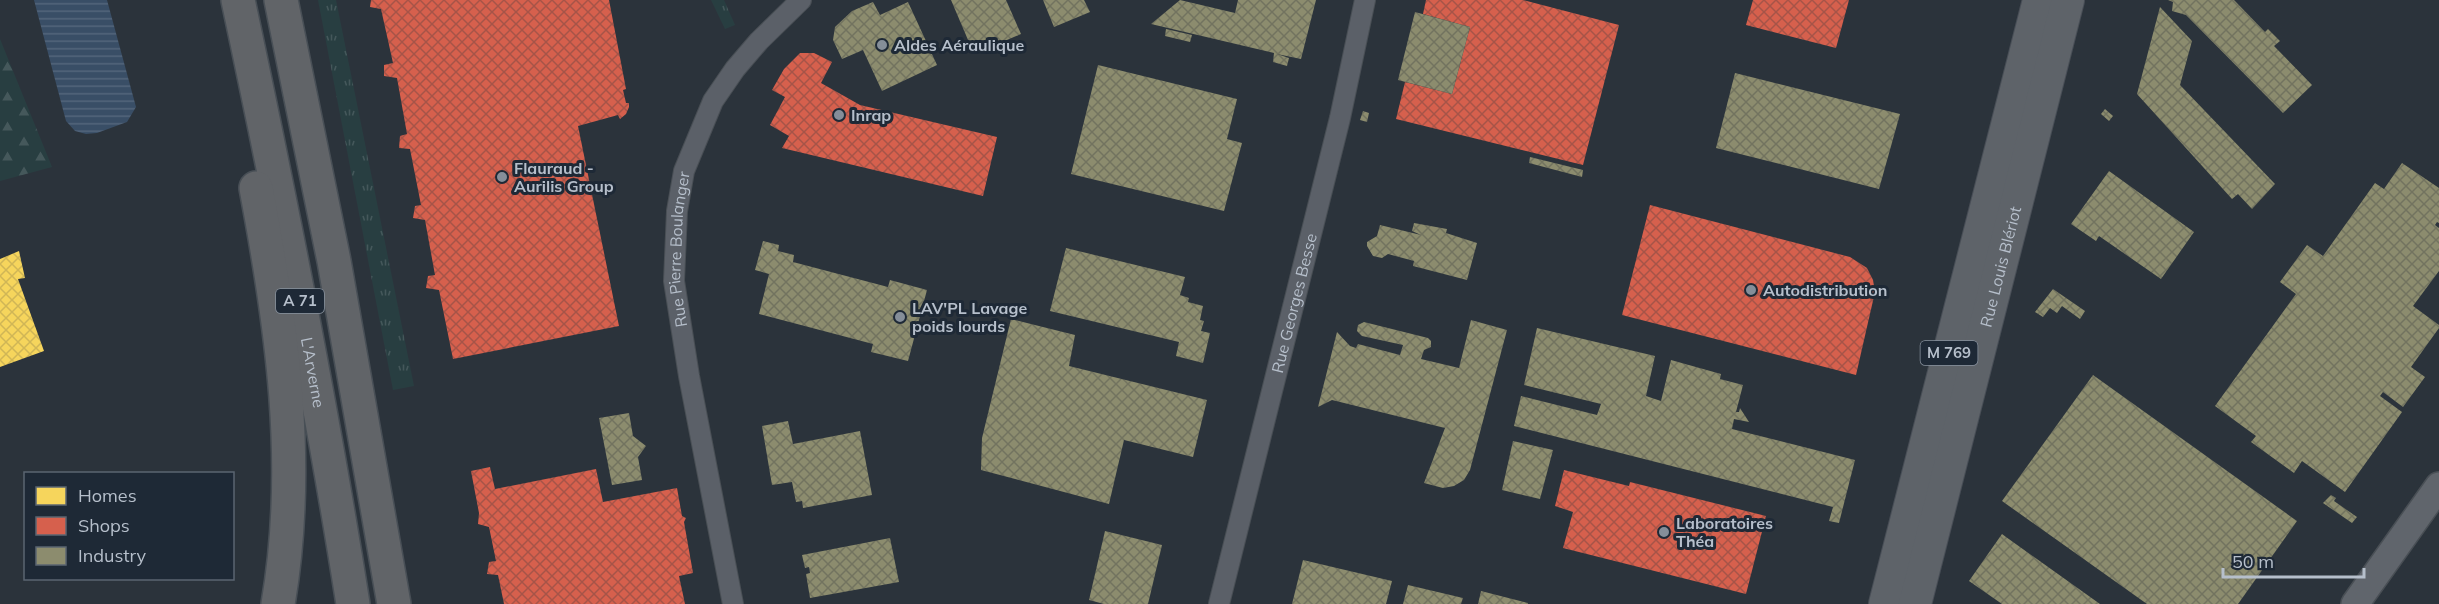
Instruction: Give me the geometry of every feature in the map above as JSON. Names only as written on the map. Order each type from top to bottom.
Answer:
[{"type":"highway","points":[[225,0],[230,54],[260,212],[283,352],[290,491],[278,604]]},
{"type":"highway","name":"L'Arverne","points":[[238,0],[290,247],[353,604]]},
{"type":"highway","name":"A 71","points":[[281,0],[334,261],[394,604]]},
{"type":"highway","points":[[381,524],[412,604]]},
{"type":"main road","name":"Rue Louis Blériot","points":[[1886,604],[2039,0]]},
{"type":"main road","name":"Rue Louis Blériot","points":[[1915,604],[2068,0]]},
{"type":"main road","points":[[2355,604],[2439,486]]},
{"type":"street","name":"Rue Pierre Boulanger","points":[[734,604],[689,376],[674,280],[677,211],[684,171],[713,101],[735,69],[759,41],[801,0]]},
{"type":"street","name":"Rue Georges Besse","points":[[1219,604],[1340,118],[1365,0]]},
{"type":"green space","points":[[318,0],[336,0],[414,386],[393,390]]},
{"type":"green space","points":[[711,0],[724,0],[735,25],[725,29]]},
{"type":"green space","points":[[0,39],[52,167],[0,181]]},
{"type":"water","points":[[34,0],[107,0],[136,107],[127,122],[97,133],[86,134],[75,131],[66,121]]},
{"type":"building: Homes","points":[[19,251],[25,278],[18,279],[44,351],[0,367],[0,259]]},
{"type":"building: Shops","name":"Flauraud - Aurilis Group","points":[[371,0],[609,0],[626,89],[623,90],[629,107],[620,119],[618,115],[578,126],[619,326],[453,359],[439,290],[426,288],[428,276],[435,275],[425,220],[413,218],[415,206],[421,205],[410,149],[399,148],[400,136],[407,134],[397,78],[384,76],[384,65],[393,63],[381,9],[370,7]]},
{"type":"building: Shops","points":[[1426,0],[1523,0],[1619,25],[1583,165],[1396,119],[1405,82],[1452,94],[1470,27],[1423,14]]},
{"type":"building: Shops","points":[[1753,0],[1849,0],[1836,48],[1746,25]]},
{"type":"building: Shops","name":"Inrap","points":[[800,53],[814,53],[832,62],[821,83],[860,105],[997,137],[983,196],[782,148],[789,136],[770,125],[785,97],[772,90],[784,69]]},
{"type":"building: Shops","name":"Autodistribution","points":[[1650,205],[1850,257],[1867,268],[1873,280],[1875,292],[1856,375],[1622,315]]},
{"type":"building: Shops","points":[[490,467],[495,489],[596,469],[603,502],[677,488],[682,516],[686,518],[684,522],[693,573],[679,576],[685,604],[504,604],[498,575],[487,574],[489,562],[496,561],[489,527],[478,524],[479,513],[471,471]]},
{"type":"building: Shops","name":"Laboratoires Théa","points":[[1564,470],[1629,486],[1630,482],[1766,516],[1746,594],[1563,548],[1573,512],[1555,506]]},
{"type":"building: Industry","points":[[951,0],[1006,0],[1021,34],[974,54]]},
{"type":"building: Industry","points":[[1043,0],[1084,0],[1090,12],[1054,27]]},
{"type":"building: Industry","points":[[1180,0],[1235,13],[1238,0],[1316,0],[1301,59],[1277,54],[1289,58],[1287,66],[1273,62],[1274,53],[1151,24]]},
{"type":"building: Industry","points":[[2168,0],[2234,0],[2265,32],[2268,29],[2280,41],[2274,46],[2312,85],[2283,113],[2186,15],[2172,11],[2173,2]]},
{"type":"building: Industry","name":"Aldes Aéraulique","points":[[873,2],[880,15],[908,2],[937,65],[882,91],[863,50],[842,59],[833,40],[835,27],[852,11]]},
{"type":"building: Industry","points":[[2160,7],[2192,41],[2180,85],[2275,184],[2252,209],[2238,194],[2232,199],[2137,94]]},
{"type":"building: Industry","points":[[1415,12],[1470,27],[1452,94],[1398,80]]},
{"type":"building: Industry","points":[[1166,29],[1192,35],[1190,42],[1165,36]]},
{"type":"building: Industry","points":[[1098,65],[1237,99],[1227,139],[1242,143],[1224,211],[1071,174]]},
{"type":"building: Industry","points":[[1735,73],[1900,114],[1879,189],[1716,148]]},
{"type":"building: Industry","points":[[2105,109],[2113,116],[2109,121],[2101,114]]},
{"type":"building: Industry","points":[[1363,111],[1369,113],[1367,122],[1360,120]]},
{"type":"building: Industry","points":[[1530,157],[1583,170],[1582,177],[1529,163]]},
{"type":"building: Industry","points":[[2402,163],[2439,188],[2439,223],[2435,225],[2439,228],[2439,271],[2413,306],[2439,325],[2439,328],[2411,367],[2425,377],[2403,407],[2383,392],[2380,396],[2402,412],[2345,492],[2302,461],[2294,473],[2251,442],[2256,436],[2215,406],[2296,294],[2280,282],[2307,245],[2323,256],[2375,183],[2384,189]]},
{"type":"building: Industry","points":[[2109,171],[2194,232],[2161,279],[2099,236],[2096,241],[2071,224]]},
{"type":"building: Industry","points":[[1414,223],[1447,229],[1446,233],[1477,243],[1467,280],[1413,266],[1414,261],[1388,254],[1382,258],[1373,256],[1367,242],[1377,236],[1380,225],[1421,235],[1412,231]]},
{"type":"building: Industry","points":[[763,241],[779,245],[778,251],[794,255],[793,262],[888,287],[890,280],[927,290],[908,361],[871,352],[873,344],[759,314],[769,274],[755,270]]},
{"type":"building: Industry","points":[[1066,248],[1185,277],[1180,295],[1189,298],[1188,302],[1203,306],[1200,320],[1204,321],[1201,331],[1210,333],[1203,363],[1176,356],[1179,342],[1050,311]]},
{"type":"building: Industry","points":[[2053,289],[2085,311],[2080,319],[2062,306],[2057,313],[2050,308],[2043,317],[2035,312]]},
{"type":"building: Industry","points":[[1011,319],[1075,335],[1069,366],[1207,400],[1193,457],[1124,440],[1109,504],[981,470],[982,438]]},
{"type":"building: Industry","points":[[1471,320],[1507,330],[1470,470],[1464,480],[1454,486],[1443,488],[1424,483],[1445,428],[1332,400],[1318,407],[1337,332],[1350,346],[1356,348],[1358,344],[1400,355],[1403,345],[1362,336],[1357,331],[1358,325],[1364,322],[1428,338],[1431,341],[1431,347],[1424,350],[1421,359],[1459,368]]},
{"type":"building: Industry","points":[[1537,328],[1655,356],[1646,396],[1661,401],[1671,360],[1721,374],[1720,379],[1743,385],[1736,412],[1739,412],[1740,408],[1749,422],[1734,419],[1732,429],[1855,460],[1839,523],[1829,521],[1833,507],[1514,426],[1521,396],[1597,415],[1601,404],[1524,385]]},
{"type":"building: Industry","points":[[2093,375],[2297,521],[2238,604],[2147,604],[2002,501]]},
{"type":"building: Industry","points":[[629,413],[633,436],[646,446],[638,457],[642,480],[612,485],[599,418]]},
{"type":"building: Industry","points":[[788,421],[793,444],[860,431],[872,495],[803,508],[802,501],[796,502],[792,482],[772,485],[762,426]]},
{"type":"building: Industry","points":[[1513,441],[1553,450],[1540,499],[1502,490]]},
{"type":"building: Industry","points":[[2331,495],[2336,498],[2334,501],[2357,517],[2352,523],[2323,503]]},
{"type":"building: Industry","points":[[1105,531],[1162,545],[1148,604],[1104,604],[1089,600]]},
{"type":"building: Industry","points":[[2002,534],[2100,604],[2002,604],[1969,581]]},
{"type":"building: Industry","points":[[890,538],[899,582],[810,598],[806,574],[810,573],[809,567],[805,568],[802,555]]},
{"type":"building: Industry","points":[[1303,560],[1392,581],[1386,604],[1292,604]]},
{"type":"building: Industry","points":[[1408,585],[1463,598],[1461,604],[1403,604]]},
{"type":"building: Industry","points":[[1481,591],[1528,603],[1528,604],[1478,604]]},
{"type":"place","name":"Aldes Aéraulique","points":[[882,45]]},
{"type":"place","name":"Inrap","points":[[839,115]]},
{"type":"place","name":"Flauraud - Aurilis Group","points":[[502,177]]},
{"type":"place","name":"Autodistribution","points":[[1751,290]]},
{"type":"place","name":"LAV'PL Lavage poids lourds","points":[[900,317]]},
{"type":"place","name":"Laboratoires Théa","points":[[1664,532]]}]
